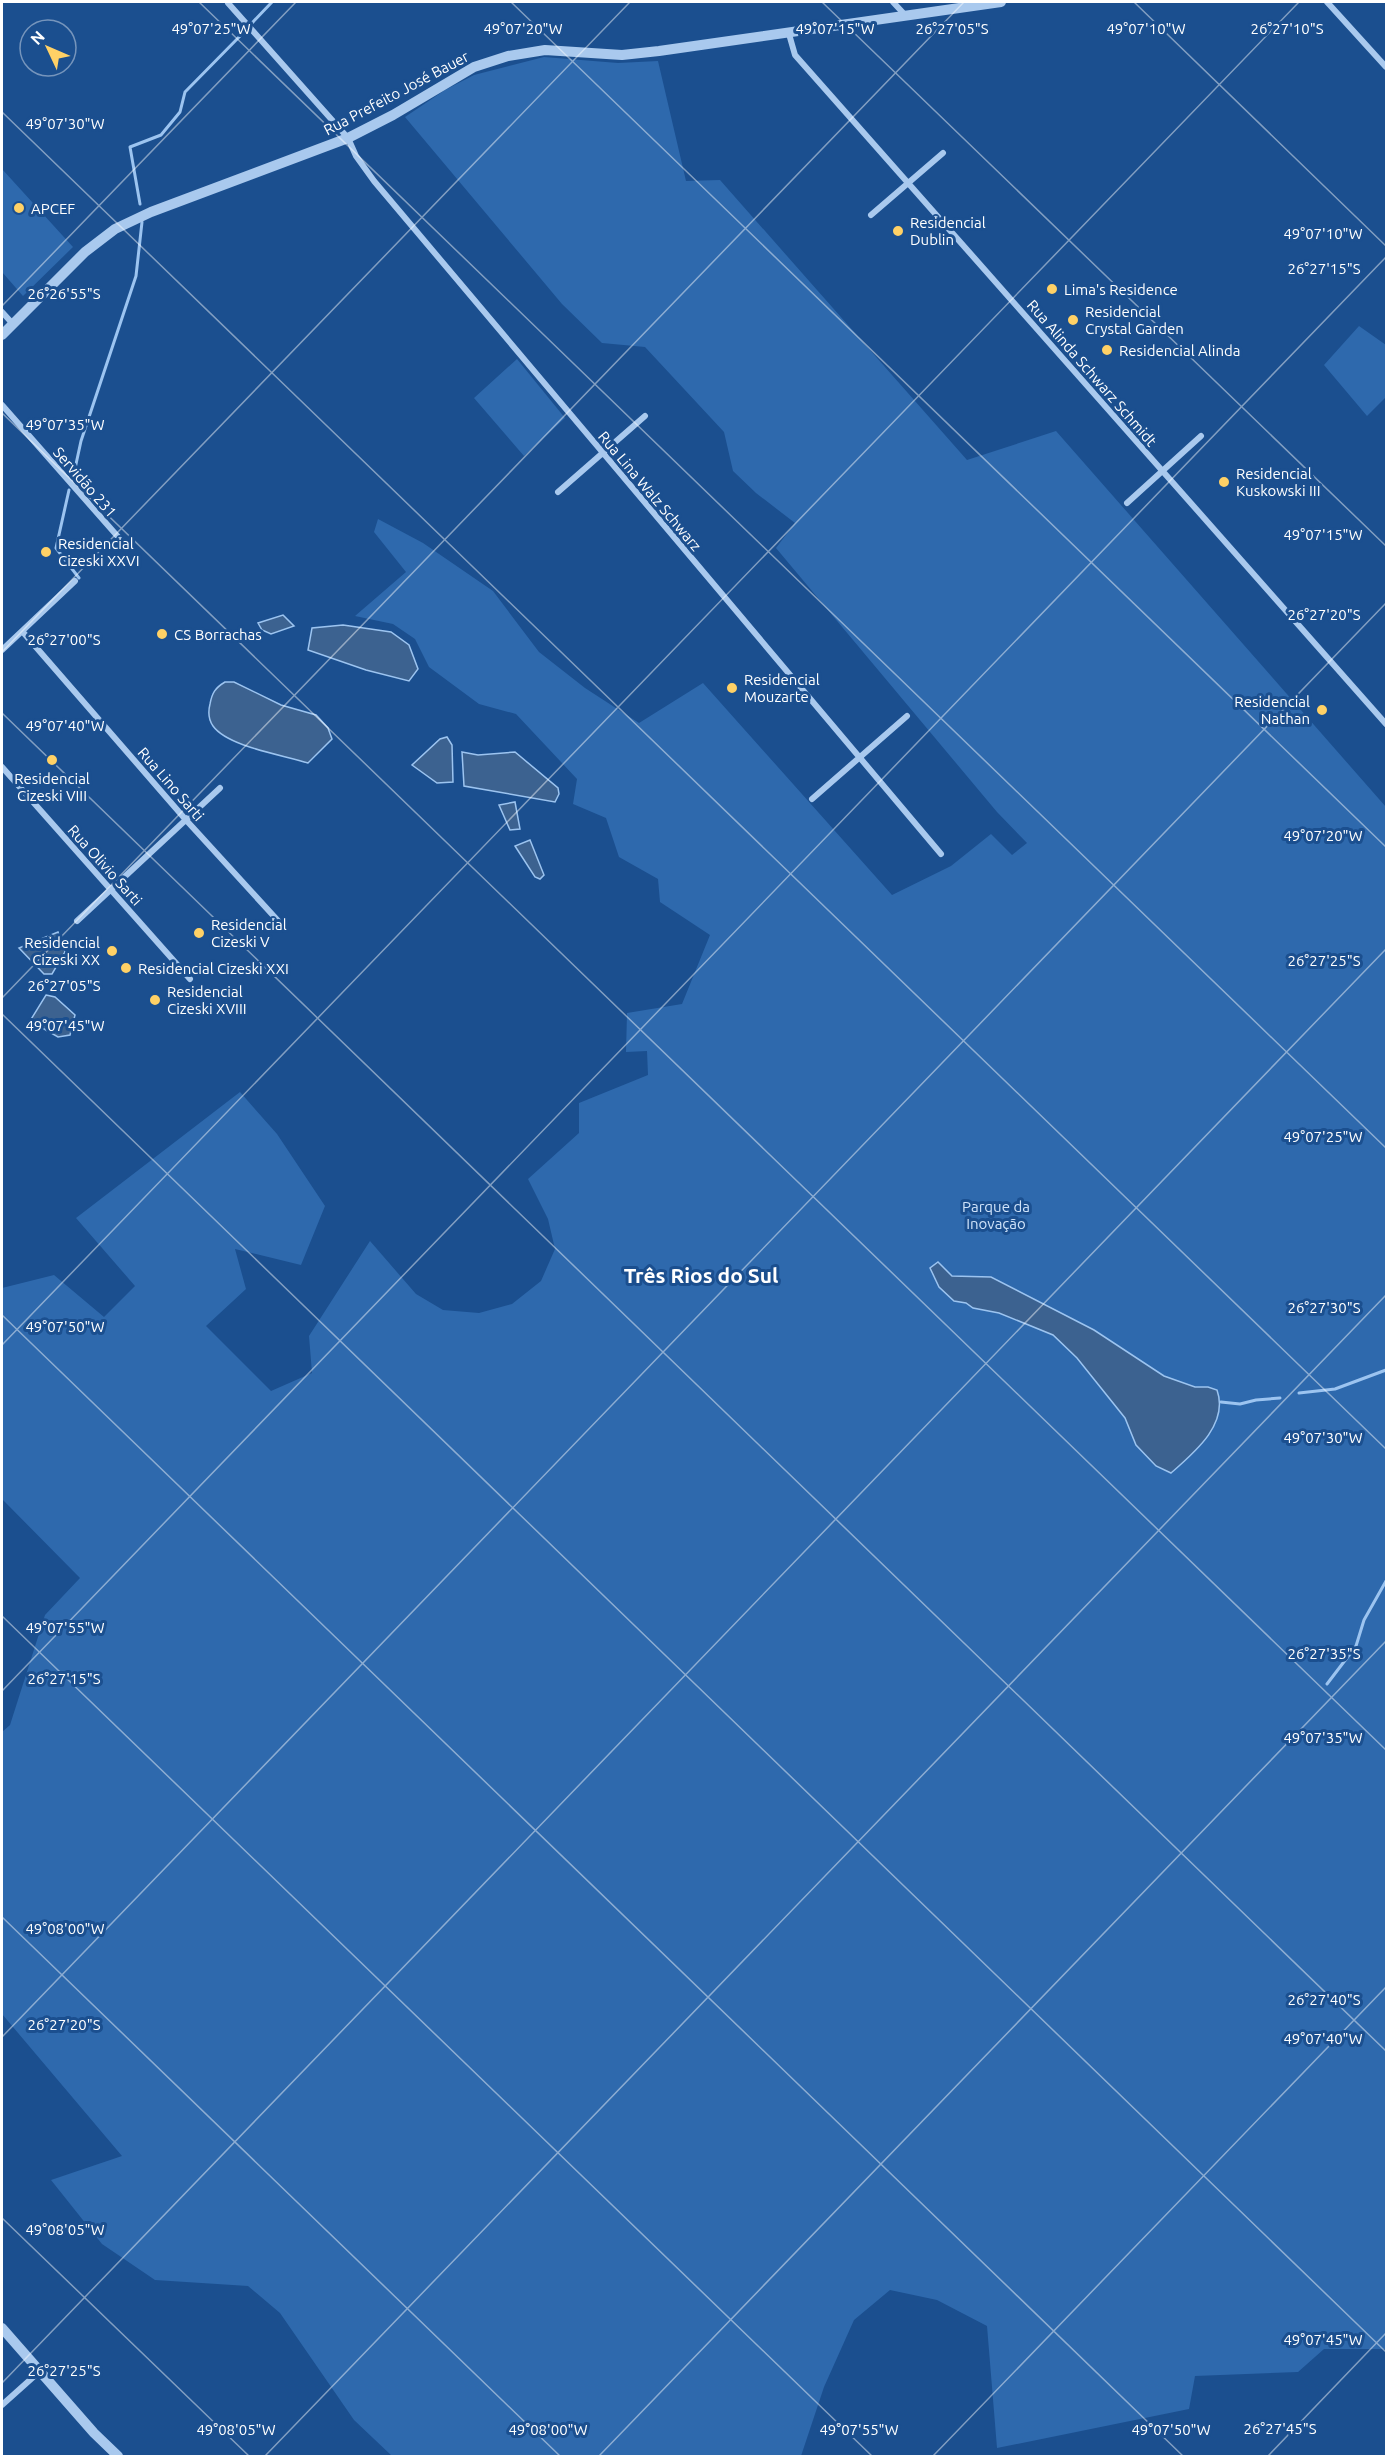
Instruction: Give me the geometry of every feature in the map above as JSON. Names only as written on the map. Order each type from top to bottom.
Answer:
[{"type":"street","points":[[893,2],[905,16]]},
{"type":"street","name":"Rua Prefeito José Bauer","points":[[2,335],[85,252],[115,229],[151,212],[348,138],[393,115],[474,67],[508,56],[545,50],[622,55],[789,34],[1001,2]]},
{"type":"street","points":[[1327,2],[1386,68]]},
{"type":"street","name":"Rua Lina Walz Schwarz","points":[[228,3],[348,138],[356,156],[374,181],[941,854]]},
{"type":"street","name":"Rua Alinda Schwarz Schmidt","points":[[789,34],[795,55],[1386,724]]},
{"type":"street","points":[[871,215],[943,153]]},
{"type":"street","points":[[2,312],[12,323]]},
{"type":"street","name":"Servidão 231","points":[[2,405],[127,547]]},
{"type":"street","points":[[558,492],[645,416]]},
{"type":"street","points":[[1127,503],[1201,436]]},
{"type":"street","points":[[2,650],[75,581]]},
{"type":"street","name":"Rua Lino Sarti","points":[[22,631],[186,820],[281,924]]},
{"type":"street","points":[[812,799],[907,716]]},
{"type":"street","name":"Rua Olivio Sarti","points":[[2,767],[190,979]]},
{"type":"street","points":[[77,921],[220,788]]},
{"type":"street","points":[[2,2328],[118,2457]]},
{"type":"street","points":[[2,2404],[40,2371]]},
{"type":"green space","name":"Parque da Inovação","points":[[544,57],[618,63],[658,61],[686,181],[720,180],[967,460],[1056,431],[1386,807],[1386,2349],[1324,2349],[1298,2372],[1195,2376],[1189,2409],[997,2448],[987,2326],[937,2300],[890,2290],[854,2320],[824,2387],[801,2456],[392,2456],[354,2420],[280,2313],[248,2286],[155,2280],[102,2244],[51,2180],[122,2156],[2,2014],[2,1732],[10,1725],[45,1615],[80,1578],[2,1499],[2,1288],[54,1275],[104,1317],[135,1286],[76,1218],[240,1092],[277,1134],[325,1206],[301,1265],[235,1249],[246,1289],[206,1326],[271,1391],[312,1373],[309,1336],[370,1241],[416,1294],[443,1310],[479,1313],[512,1304],[541,1281],[555,1249],[548,1219],[528,1179],[579,1133],[579,1103],[648,1075],[647,1051],[626,1052],[627,1013],[682,1004],[710,935],[660,902],[658,879],[619,857],[606,818],[573,804],[577,779],[516,714],[479,704],[429,667],[415,639],[393,624],[355,616],[406,572],[374,532],[378,519],[423,543],[493,591],[539,652],[585,688],[639,723],[703,683],[892,895],[951,866],[991,834],[1012,855],[1027,843],[997,812],[776,548],[795,523],[756,493],[733,471],[724,432],[645,347],[602,343],[562,304],[405,117],[445,90],[474,75]]},
{"type":"green space","name":"APCEF","points":[[2,169],[73,247],[23,296],[2,272]]},
{"type":"green space","points":[[1359,326],[1386,345],[1386,397],[1367,416],[1324,365]]},
{"type":"green space","points":[[517,359],[565,418],[524,456],[474,398]]},
{"type":"shaded area","points":[[283,615],[294,626],[271,634],[262,630],[258,623]]},
{"type":"shaded area","points":[[343,625],[391,632],[409,645],[418,669],[409,681],[366,670],[308,650],[312,628]]},
{"type":"shaded area","points":[[225,682],[234,682],[281,705],[316,715],[328,728],[332,739],[308,763],[231,740],[213,726],[209,715],[213,694]]},
{"type":"shaded area","points":[[447,737],[452,745],[453,782],[437,783],[412,765],[440,739]]},
{"type":"shaded area","points":[[462,752],[478,755],[515,752],[558,788],[559,794],[555,802],[464,786]]},
{"type":"shaded area","points":[[515,802],[520,829],[510,830],[499,805]]},
{"type":"shaded area","points":[[530,840],[544,875],[540,879],[535,877],[515,846]]},
{"type":"shaded area","points":[[58,932],[65,952],[52,974],[44,974],[19,948]]},
{"type":"shaded area","points":[[46,995],[55,997],[75,1015],[70,1035],[58,1037],[30,1021]]},
{"type":"shaded area","points":[[938,1262],[952,1276],[991,1277],[1094,1330],[1164,1376],[1195,1387],[1217,1390],[1218,1414],[1208,1436],[1171,1473],[1156,1466],[1136,1445],[1125,1418],[1077,1358],[1053,1335],[999,1313],[973,1308],[966,1303],[954,1301],[939,1287],[930,1268]]},
{"type":"waterway","points":[[252,23],[272,2]]},
{"type":"waterway","points":[[140,204],[130,147],[161,135],[180,112],[185,92],[242,34]]},
{"type":"waterway","points":[[73,478],[81,441],[136,276],[142,222]]},
{"type":"waterway","points":[[69,490],[56,548],[79,578]]},
{"type":"waterway","points":[[1299,1393],[1335,1389],[1386,1370]]},
{"type":"waterway","points":[[1221,1402],[1240,1404],[1280,1398]]},
{"type":"waterway","points":[[1327,1684],[1356,1646],[1364,1620],[1386,1581]]},
{"type":"place","name":"APCEF","points":[[19,208]]},
{"type":"place","name":"Residencial Dublin","points":[[898,231]]},
{"type":"place","name":"Lima's Residence","points":[[1052,289]]},
{"type":"place","name":"Residencial Crystal Garden","points":[[1073,320]]},
{"type":"place","name":"Residencial Alinda","points":[[1107,350]]},
{"type":"place","name":"Residencial Kuskowski III","points":[[1224,482]]},
{"type":"place","name":"Residencial Cizeski XXVI","points":[[46,552]]},
{"type":"place","name":"CS Borrachas","points":[[162,634]]},
{"type":"place","name":"Residencial Mouzarte","points":[[732,688]]},
{"type":"place","name":"Residencial Nathan","points":[[1322,710]]},
{"type":"place","name":"Residencial Cizeski VIII","points":[[52,760]]},
{"type":"place","name":"Residencial Cizeski V","points":[[199,933]]},
{"type":"place","name":"Residencial Cizeski XX","points":[[112,951]]},
{"type":"place","name":"Residencial Cizeski XXI","points":[[126,968]]},
{"type":"place","name":"Residencial Cizeski XVIII","points":[[155,1000]]},
{"type":"district","name":"Três Rios do Sul","points":[[701,1275]]}]
